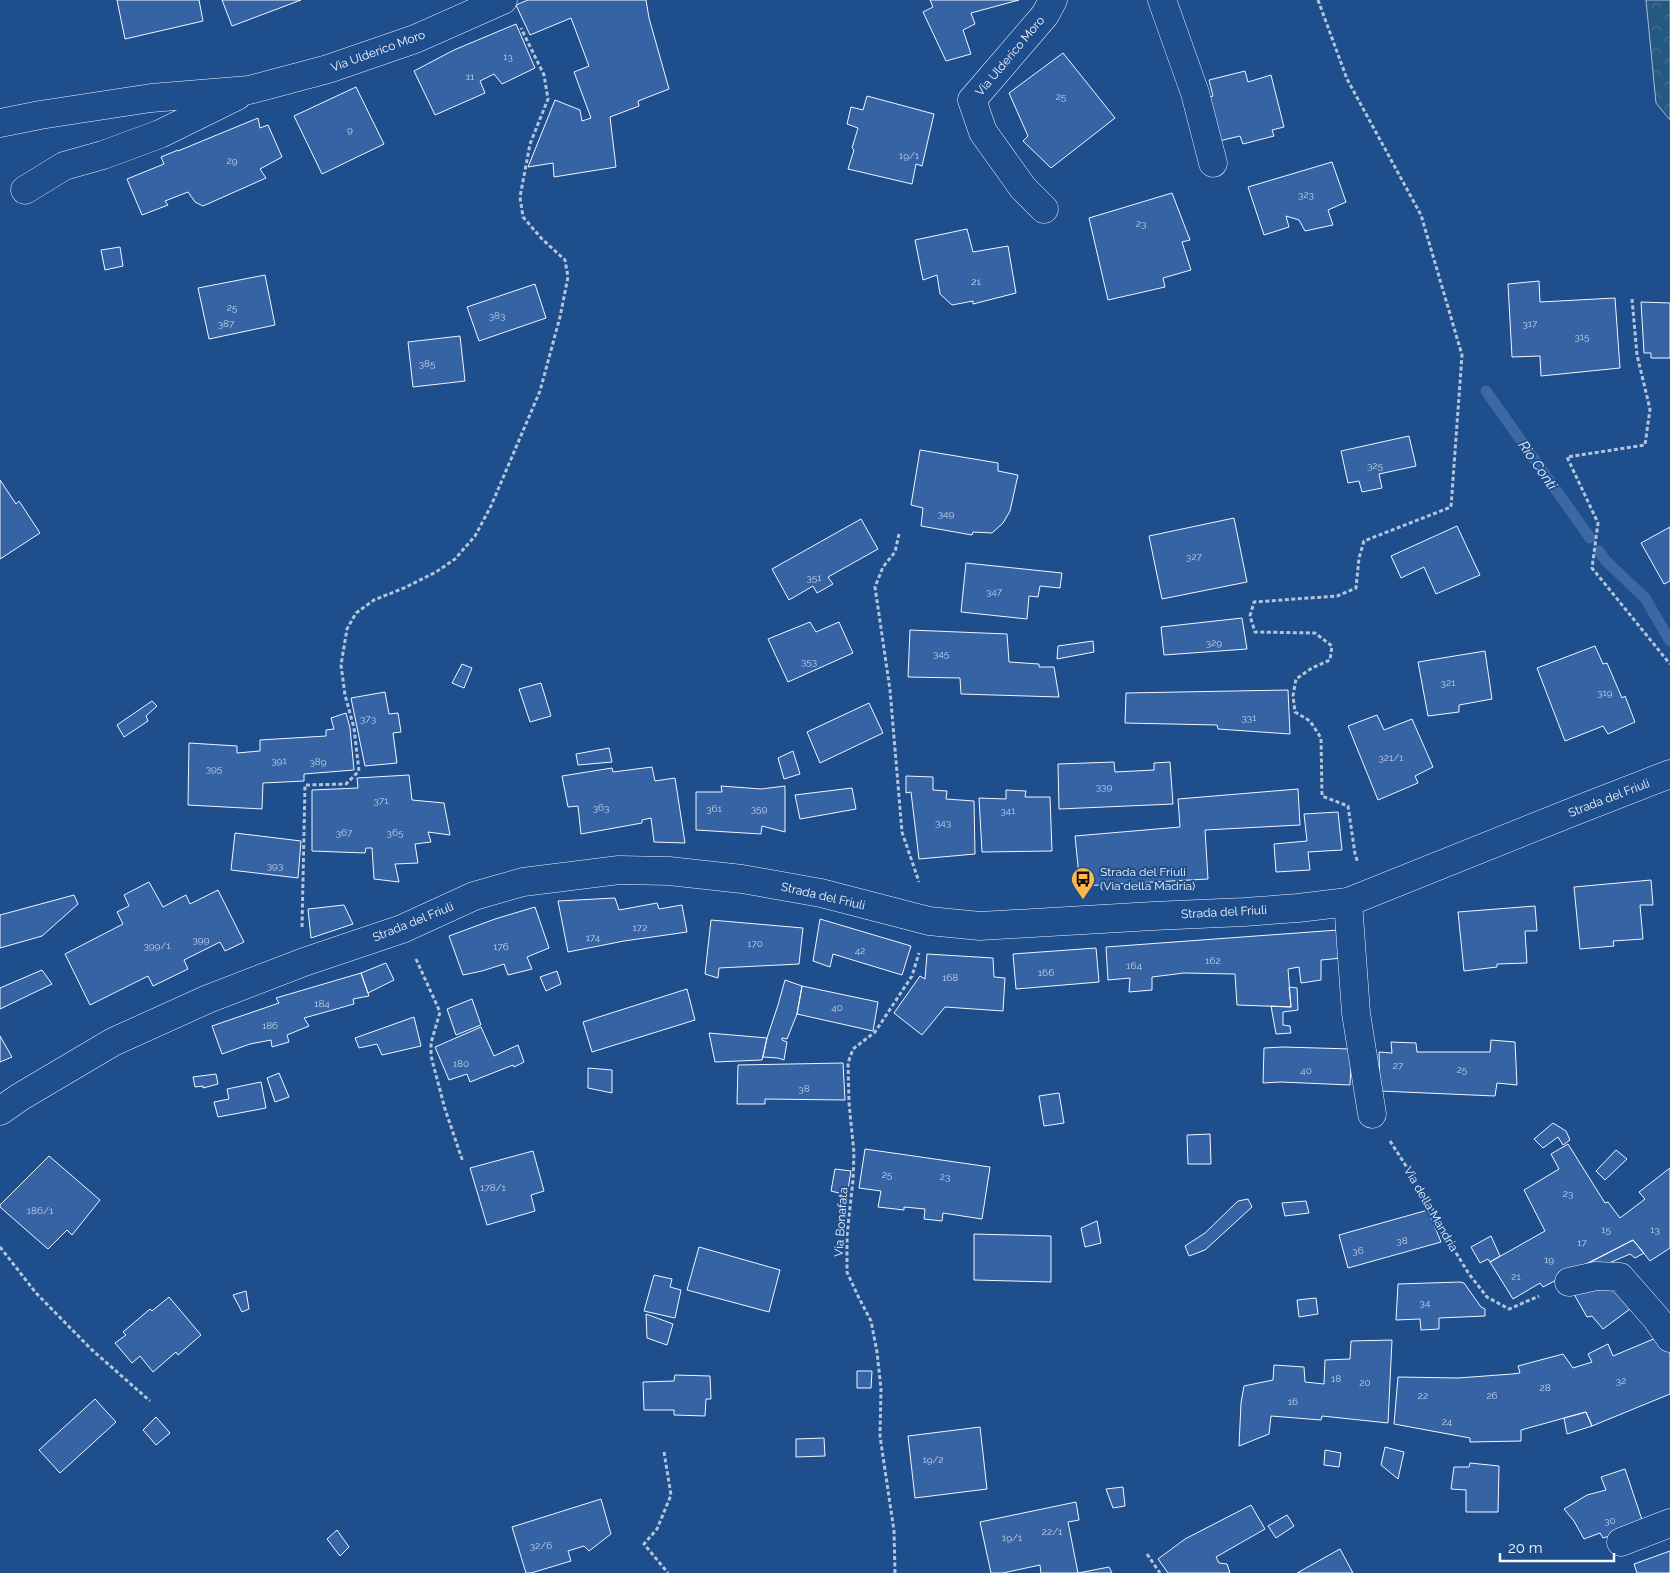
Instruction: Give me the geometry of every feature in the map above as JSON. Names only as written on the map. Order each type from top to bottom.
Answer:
[{"type":"main road","name":"Via Ulderico Moro","points":[[0,124],[40,115],[151,98],[249,90],[328,69],[415,39],[503,0]]},
{"type":"main road","name":"Via Ulderico Moro","points":[[1044,210],[1022,188],[983,132],[972,100],[1045,15],[1053,0]]},
{"type":"main road","points":[[1162,0],[1195,94],[1213,163]]},
{"type":"main road","name":"Via Ulderico Moro","points":[[25,190],[64,166],[103,155],[160,134],[249,90]]},
{"type":"main road","name":"Strada del Friuli","points":[[0,1110],[113,1042],[208,999],[304,962],[402,928],[474,896],[524,882],[619,870],[669,871],[742,878],[821,893],[929,921],[980,926],[1244,912],[1358,898],[1670,774]]},
{"type":"main road","points":[[1358,898],[1356,1013],[1372,1114]]},
{"type":"main road","points":[[1569,1282],[1596,1276],[1620,1277],[1656,1318],[1670,1338]]},
{"type":"main road","points":[[1622,1542],[1670,1523]]},
{"type":"path","points":[[1318,0],[1347,79],[1421,216],[1462,355],[1450,507],[1364,541],[1359,558],[1356,588],[1337,596],[1254,602],[1250,616],[1255,632],[1315,633],[1332,646],[1330,660],[1296,678],[1293,696],[1295,712],[1310,721],[1321,738],[1322,796],[1348,806],[1355,854],[1358,898]]},
{"type":"path","points":[[304,962],[301,916],[305,785],[346,784],[359,771],[354,728],[345,695],[341,664],[347,629],[356,613],[374,600],[436,572],[455,559],[475,536],[491,506],[540,391],[560,317],[568,277],[565,260],[522,217],[520,197],[523,173],[530,144],[548,99],[544,75],[520,25]]},
{"type":"path","points":[[1632,300],[1638,355],[1650,409],[1645,445],[1567,457],[1598,523],[1592,568],[1670,664]]},
{"type":"path","points":[[899,534],[895,552],[883,568],[875,587],[890,690],[902,832],[929,921]]},
{"type":"path","name":"Via Bonafata","points":[[895,1573],[894,1532],[880,1436],[881,1389],[877,1352],[871,1321],[847,1272],[847,1235],[854,1180],[848,1063],[853,1049],[875,1032],[912,976],[929,921]]},
{"type":"path","points":[[402,928],[440,1012],[431,1043],[431,1056],[445,1109],[463,1162]]},
{"type":"path","name":"Via della Mandria","points":[[1372,1114],[1426,1197],[1469,1274],[1487,1297],[1509,1309],[1569,1282]]},
{"type":"path","points":[[0,1247],[36,1293],[63,1321],[91,1349],[150,1401]]},
{"type":"path","points":[[664,1452],[671,1496],[657,1529],[644,1544],[668,1573]]},
{"type":"path","points":[[1147,1554],[1160,1573]]},
{"type":"green space","points":[[1646,0],[1670,0],[1670,120],[1656,103]]},
{"type":"building","points":[[117,0],[199,0],[203,21],[125,39]]},
{"type":"building","points":[[222,0],[301,0],[232,26]]},
{"type":"building","points":[[528,0],[646,0],[649,18],[669,89],[638,101],[639,106],[610,117],[616,167],[554,177],[553,163],[528,167],[555,100],[580,110],[582,121],[591,118],[574,72],[589,66],[571,18],[530,35],[516,5]]},
{"type":"building","points":[[930,0],[1019,0],[971,13],[975,24],[963,30],[971,54],[946,61],[923,12],[933,7]]},
{"type":"building","points":[[516,24],[535,68],[502,84],[494,74],[480,81],[485,93],[435,115],[414,71],[454,50]]},
{"type":"building","points":[[1063,53],[1115,118],[1051,168],[1023,141],[1028,136],[1009,93]]},
{"type":"building","points":[[1245,71],[1248,82],[1271,75],[1284,127],[1272,130],[1274,136],[1243,144],[1240,136],[1219,141],[1207,98],[1213,96],[1209,80]]},
{"type":"building","points":[[356,87],[384,144],[322,174],[294,116]]},
{"type":"building","points":[[867,96],[934,114],[922,166],[916,164],[912,184],[848,169],[858,128],[847,124],[851,107],[863,110]]},
{"type":"building","points":[[258,118],[260,128],[268,125],[282,157],[260,169],[266,178],[203,206],[195,202],[188,192],[165,201],[168,205],[142,215],[127,179],[164,164],[161,157]]},
{"type":"building","points":[[1332,162],[1346,202],[1328,210],[1333,225],[1305,231],[1299,220],[1286,216],[1289,227],[1264,235],[1248,187]]},
{"type":"building","points":[[1172,193],[1190,240],[1182,242],[1191,270],[1163,278],[1165,287],[1108,300],[1089,218]]},
{"type":"building","points":[[967,229],[973,252],[1008,246],[1016,293],[973,304],[973,301],[952,305],[940,294],[937,275],[923,280],[915,240]]},
{"type":"building","points":[[120,247],[123,266],[105,270],[101,250]]},
{"type":"building","points":[[265,275],[275,325],[209,339],[198,288]]},
{"type":"building","points":[[1539,281],[1540,302],[1615,298],[1620,368],[1541,376],[1540,356],[1512,357],[1508,284]]},
{"type":"building","points":[[535,284],[546,318],[479,341],[467,307]]},
{"type":"building","points":[[1641,302],[1670,303],[1670,358],[1651,358],[1651,353],[1644,353]]},
{"type":"building","points":[[460,336],[465,381],[413,387],[408,342]]},
{"type":"building","points":[[1409,436],[1416,466],[1379,474],[1382,488],[1362,492],[1359,481],[1348,483],[1341,451]]},
{"type":"building","points":[[920,450],[998,463],[998,471],[1018,475],[1010,511],[1003,523],[992,533],[973,532],[972,535],[921,526],[923,508],[911,505]]},
{"type":"building","points":[[0,480],[16,504],[19,501],[40,533],[0,559]]},
{"type":"building","points":[[1234,518],[1247,582],[1162,599],[1149,536]]},
{"type":"building","points":[[861,519],[878,549],[828,577],[833,584],[817,593],[813,586],[789,600],[772,569]]},
{"type":"building","points":[[1457,526],[1480,575],[1436,594],[1424,567],[1401,578],[1391,556]]},
{"type":"building","points":[[1670,527],[1670,581],[1664,584],[1641,543]]},
{"type":"building","points":[[966,563],[1062,573],[1060,588],[1040,586],[1038,597],[1029,596],[1027,619],[961,612]]},
{"type":"building","points":[[1242,618],[1247,649],[1164,655],[1161,627]]},
{"type":"building","points":[[810,622],[816,632],[839,622],[853,653],[788,682],[768,639]]},
{"type":"building","points":[[910,630],[1007,634],[1009,662],[1039,664],[1039,667],[1054,667],[1059,697],[961,694],[960,678],[908,677]]},
{"type":"building","points":[[1093,641],[1094,652],[1057,659],[1058,646]]},
{"type":"building","points":[[1595,646],[1603,664],[1607,663],[1622,698],[1625,696],[1635,722],[1608,734],[1603,726],[1565,741],[1537,668]]},
{"type":"building","points":[[1485,651],[1492,699],[1459,705],[1459,712],[1428,716],[1418,662]]},
{"type":"building","points":[[462,664],[472,668],[464,688],[452,683]]},
{"type":"building","points":[[541,683],[551,716],[530,722],[519,689]]},
{"type":"building","points":[[1288,690],[1290,734],[1218,729],[1217,725],[1125,723],[1126,693]]},
{"type":"building","points":[[385,692],[389,714],[398,713],[401,732],[393,733],[397,763],[365,766],[351,698]]},
{"type":"building","points":[[152,701],[157,706],[146,716],[148,721],[124,737],[117,725]]},
{"type":"building","points":[[869,703],[883,733],[820,763],[807,732]]},
{"type":"building","points":[[346,713],[350,728],[354,770],[304,774],[304,781],[263,783],[262,809],[188,805],[189,743],[237,746],[237,753],[260,751],[260,740],[326,736],[326,730],[334,729],[331,718]]},
{"type":"building","points":[[1377,715],[1384,730],[1412,719],[1433,767],[1415,776],[1418,783],[1378,800],[1348,726]]},
{"type":"building","points":[[609,748],[612,762],[578,765],[576,754]]},
{"type":"building","points":[[793,751],[800,774],[784,779],[778,758]]},
{"type":"building","points":[[1114,762],[1115,772],[1154,770],[1154,763],[1170,762],[1173,804],[1059,809],[1058,764]]},
{"type":"building","points":[[652,767],[655,781],[675,778],[685,843],[654,842],[651,818],[642,820],[642,823],[581,834],[578,806],[568,807],[562,776],[612,768],[613,772]]},
{"type":"building","points":[[409,775],[412,800],[444,803],[450,835],[428,832],[431,842],[415,844],[418,863],[395,864],[399,882],[374,879],[372,848],[366,848],[365,853],[312,851],[312,790],[358,788],[357,778]]},
{"type":"building","points":[[906,776],[933,777],[933,790],[947,791],[946,799],[974,801],[975,854],[919,859],[911,792],[906,793]]},
{"type":"building","points":[[721,786],[761,789],[785,786],[785,832],[762,826],[761,834],[696,830],[696,792],[722,792]]},
{"type":"building","points":[[852,788],[856,809],[800,819],[795,795]]},
{"type":"building","points":[[1298,789],[1300,825],[1205,830],[1208,879],[1080,886],[1075,836],[1180,827],[1178,799]]},
{"type":"building","points":[[1006,790],[1026,791],[1025,797],[1050,797],[1052,851],[982,852],[979,798],[1006,799]]},
{"type":"building","points":[[1338,812],[1342,850],[1308,852],[1310,870],[1276,872],[1274,844],[1307,841],[1304,814]]},
{"type":"building","points":[[235,833],[301,841],[298,878],[231,870]]},
{"type":"building","points":[[1651,880],[1653,905],[1640,905],[1643,939],[1613,941],[1614,946],[1580,949],[1574,887]]},
{"type":"building","points":[[149,882],[163,907],[186,895],[190,904],[218,890],[244,942],[225,951],[220,942],[184,960],[188,969],[153,986],[148,976],[90,1005],[65,954],[123,924],[117,912],[129,906],[124,895]]},
{"type":"building","points":[[74,895],[78,904],[42,936],[0,948],[0,915]]},
{"type":"building","points":[[615,898],[619,910],[657,903],[659,909],[682,905],[687,932],[624,941],[568,952],[558,901]]},
{"type":"building","points":[[344,905],[353,924],[311,938],[308,909]]},
{"type":"building","points":[[1535,906],[1537,931],[1525,931],[1527,963],[1497,964],[1497,967],[1464,971],[1458,912]]},
{"type":"building","points":[[535,907],[549,948],[527,957],[532,969],[508,975],[504,964],[463,975],[449,936]]},
{"type":"building","points":[[820,919],[911,946],[902,975],[833,954],[830,967],[813,961]]},
{"type":"building","points":[[711,920],[803,928],[799,964],[719,968],[718,978],[705,974]]},
{"type":"building","points":[[1338,930],[1342,958],[1321,960],[1321,980],[1301,983],[1299,967],[1288,969],[1291,1007],[1237,1005],[1235,974],[1184,973],[1152,977],[1152,990],[1129,992],[1130,978],[1108,980],[1106,947]]},
{"type":"building","points":[[1096,948],[1099,982],[1016,989],[1013,954]]},
{"type":"building","points":[[927,954],[993,958],[994,977],[1005,978],[1003,1011],[945,1007],[922,1035],[894,1013],[920,976],[925,979]]},
{"type":"building","points":[[386,963],[394,980],[368,993],[361,973]]},
{"type":"building","points":[[42,970],[52,984],[0,1009],[0,988]]},
{"type":"building","points":[[557,971],[561,984],[546,991],[540,977]]},
{"type":"building","points":[[361,973],[369,996],[353,999],[354,1004],[304,1018],[309,1026],[287,1035],[289,1042],[272,1047],[271,1040],[250,1044],[222,1054],[212,1026],[279,1003],[276,998]]},
{"type":"building","points":[[785,980],[802,986],[797,1014],[787,1039],[782,1038],[782,1040],[787,1042],[784,1060],[763,1057],[767,1038]]},
{"type":"building","points":[[802,986],[878,1002],[873,1031],[797,1014]]},
{"type":"building","points":[[1289,987],[1297,988],[1298,1010],[1283,1012],[1283,1025],[1290,1026],[1291,1033],[1276,1034],[1271,1006],[1291,1007]]},
{"type":"building","points":[[687,989],[695,1020],[592,1052],[583,1022]]},
{"type":"building","points":[[472,999],[481,1025],[456,1035],[447,1009]]},
{"type":"building","points":[[414,1017],[421,1046],[382,1055],[377,1044],[359,1048],[355,1038]]},
{"type":"building","points":[[481,1027],[494,1056],[518,1045],[524,1062],[470,1082],[467,1074],[449,1080],[435,1047]]},
{"type":"building","points":[[709,1033],[767,1038],[762,1060],[715,1062]]},
{"type":"building","points":[[0,1036],[12,1057],[0,1062]]},
{"type":"building","points":[[1491,1040],[1515,1042],[1517,1085],[1497,1083],[1495,1096],[1380,1091],[1379,1052],[1392,1053],[1391,1042],[1416,1043],[1417,1052],[1490,1052]]},
{"type":"building","points":[[1264,1048],[1352,1049],[1350,1085],[1263,1083]]},
{"type":"building","points":[[843,1063],[845,1100],[765,1099],[765,1104],[737,1104],[738,1065]]},
{"type":"building","points":[[588,1068],[612,1070],[612,1093],[588,1088]]},
{"type":"building","points":[[279,1073],[289,1097],[275,1102],[267,1078]]},
{"type":"building","points":[[216,1074],[218,1084],[203,1088],[203,1086],[195,1087],[193,1077]]},
{"type":"building","points":[[261,1082],[266,1108],[218,1117],[214,1102],[229,1099],[227,1089]]},
{"type":"building","points":[[1059,1093],[1064,1123],[1044,1126],[1039,1096]]},
{"type":"building","points":[[1553,1123],[1566,1131],[1570,1140],[1563,1145],[1558,1137],[1543,1148],[1534,1139]]},
{"type":"building","points":[[1210,1134],[1211,1164],[1188,1164],[1187,1135]]},
{"type":"building","points":[[1568,1144],[1605,1203],[1608,1202],[1620,1218],[1645,1199],[1639,1192],[1670,1168],[1670,1248],[1650,1261],[1633,1240],[1543,1287],[1540,1283],[1513,1299],[1490,1262],[1545,1231],[1524,1190],[1559,1169],[1551,1154]]},
{"type":"building","points":[[865,1149],[990,1167],[982,1219],[943,1213],[942,1221],[924,1219],[925,1209],[904,1207],[904,1210],[878,1207],[881,1191],[859,1188]]},
{"type":"building","points":[[1616,1150],[1627,1159],[1605,1180],[1596,1171]]},
{"type":"building","points":[[533,1151],[544,1191],[531,1195],[535,1211],[487,1225],[470,1168]]},
{"type":"building","points":[[49,1156],[100,1200],[72,1235],[67,1230],[48,1249],[0,1205]]},
{"type":"building","points":[[835,1169],[851,1171],[847,1195],[831,1191]]},
{"type":"building","points":[[1248,1199],[1252,1207],[1205,1250],[1189,1256],[1185,1246],[1205,1233],[1238,1201]]},
{"type":"building","points":[[1306,1201],[1309,1213],[1285,1216],[1282,1203]]},
{"type":"building","points":[[1428,1210],[1441,1242],[1348,1268],[1339,1235]]},
{"type":"building","points":[[1097,1221],[1101,1243],[1085,1247],[1081,1228]]},
{"type":"building","points":[[974,1234],[1051,1236],[1051,1282],[974,1280]]},
{"type":"building","points":[[1491,1236],[1500,1256],[1490,1262],[1488,1259],[1480,1263],[1471,1247]]},
{"type":"building","points":[[1633,1240],[1644,1253],[1635,1258],[1630,1254],[1586,1273],[1582,1266]]},
{"type":"building","points":[[699,1247],[780,1270],[769,1312],[687,1290]]},
{"type":"building","points":[[654,1275],[672,1279],[670,1287],[681,1290],[675,1318],[644,1311]]},
{"type":"building","points":[[1464,1283],[1481,1307],[1485,1309],[1485,1316],[1439,1318],[1439,1329],[1421,1330],[1420,1319],[1396,1320],[1398,1284]]},
{"type":"building","points":[[1598,1286],[1619,1291],[1630,1309],[1603,1329],[1592,1316],[1587,1317],[1571,1289]]},
{"type":"building","points":[[246,1291],[249,1309],[242,1312],[233,1295]]},
{"type":"building","points":[[169,1297],[201,1335],[178,1355],[176,1352],[153,1372],[140,1356],[132,1363],[115,1343],[126,1335],[123,1332],[150,1309],[152,1311]]},
{"type":"building","points":[[1316,1298],[1318,1314],[1299,1317],[1297,1300]]},
{"type":"building","points":[[646,1314],[673,1324],[667,1345],[647,1338]]},
{"type":"building","points":[[1663,1335],[1670,1349],[1670,1394],[1592,1426],[1586,1412],[1521,1430],[1521,1441],[1470,1442],[1470,1438],[1394,1424],[1398,1377],[1458,1378],[1520,1373],[1518,1366],[1563,1354],[1573,1368],[1592,1362],[1588,1354],[1608,1344],[1613,1356]]},
{"type":"building","points":[[1392,1340],[1388,1423],[1322,1416],[1321,1420],[1271,1416],[1269,1434],[1239,1446],[1241,1403],[1244,1386],[1273,1380],[1274,1365],[1304,1367],[1305,1382],[1324,1384],[1325,1360],[1350,1359],[1351,1341]]},
{"type":"building","points":[[857,1371],[872,1371],[871,1388],[857,1388]]},
{"type":"building","points":[[675,1375],[710,1376],[711,1399],[706,1399],[705,1416],[674,1415],[674,1410],[644,1410],[643,1382],[674,1381]]},
{"type":"building","points":[[95,1399],[116,1422],[60,1473],[39,1450]]},
{"type":"building","points":[[1586,1412],[1592,1426],[1567,1434],[1564,1418]]},
{"type":"building","points":[[156,1417],[170,1433],[156,1445],[143,1430]]},
{"type":"building","points":[[980,1427],[987,1489],[915,1498],[908,1436]]},
{"type":"building","points":[[824,1438],[825,1456],[796,1457],[796,1439]]},
{"type":"building","points":[[1385,1447],[1404,1452],[1398,1479],[1381,1465]]},
{"type":"building","points":[[1325,1450],[1341,1453],[1339,1467],[1324,1465]]},
{"type":"building","points":[[1470,1463],[1499,1466],[1498,1512],[1466,1512],[1466,1490],[1451,1489],[1454,1467],[1469,1467]]},
{"type":"building","points":[[1625,1469],[1644,1526],[1603,1538],[1600,1533],[1584,1539],[1574,1521],[1564,1509],[1587,1495],[1606,1490],[1601,1477]]},
{"type":"building","points":[[1123,1487],[1125,1506],[1113,1508],[1106,1489]]},
{"type":"building","points":[[601,1499],[611,1534],[589,1551],[584,1546],[568,1551],[571,1561],[526,1573],[512,1527]]},
{"type":"building","points":[[1076,1502],[1079,1520],[1068,1522],[1078,1573],[1041,1573],[1040,1565],[1003,1573],[991,1573],[980,1522]]},
{"type":"building","points":[[1251,1505],[1265,1529],[1216,1557],[1219,1563],[1227,1564],[1230,1573],[1168,1573],[1158,1559],[1185,1539]]},
{"type":"building","points":[[1287,1515],[1294,1526],[1276,1538],[1268,1526]]},
{"type":"building","points":[[337,1530],[349,1547],[340,1556],[327,1539]]},
{"type":"building","points":[[1340,1549],[1353,1573],[1297,1573]]},
{"type":"building","points":[[1670,1551],[1670,1573],[1637,1573],[1634,1564]]},
{"type":"building","points":[[1109,1567],[1112,1573],[1078,1573]]},
{"type":"waterway","name":"Rio Conti","points":[[1486,391],[1590,538]]},
{"type":"waterway","name":"Rio Conti","points":[[1599,551],[1606,561],[1645,598],[1670,641]]},
{"type":"place","name":"Strada del Friuli (Via della Madria)","points":[[1083,900]]}]
